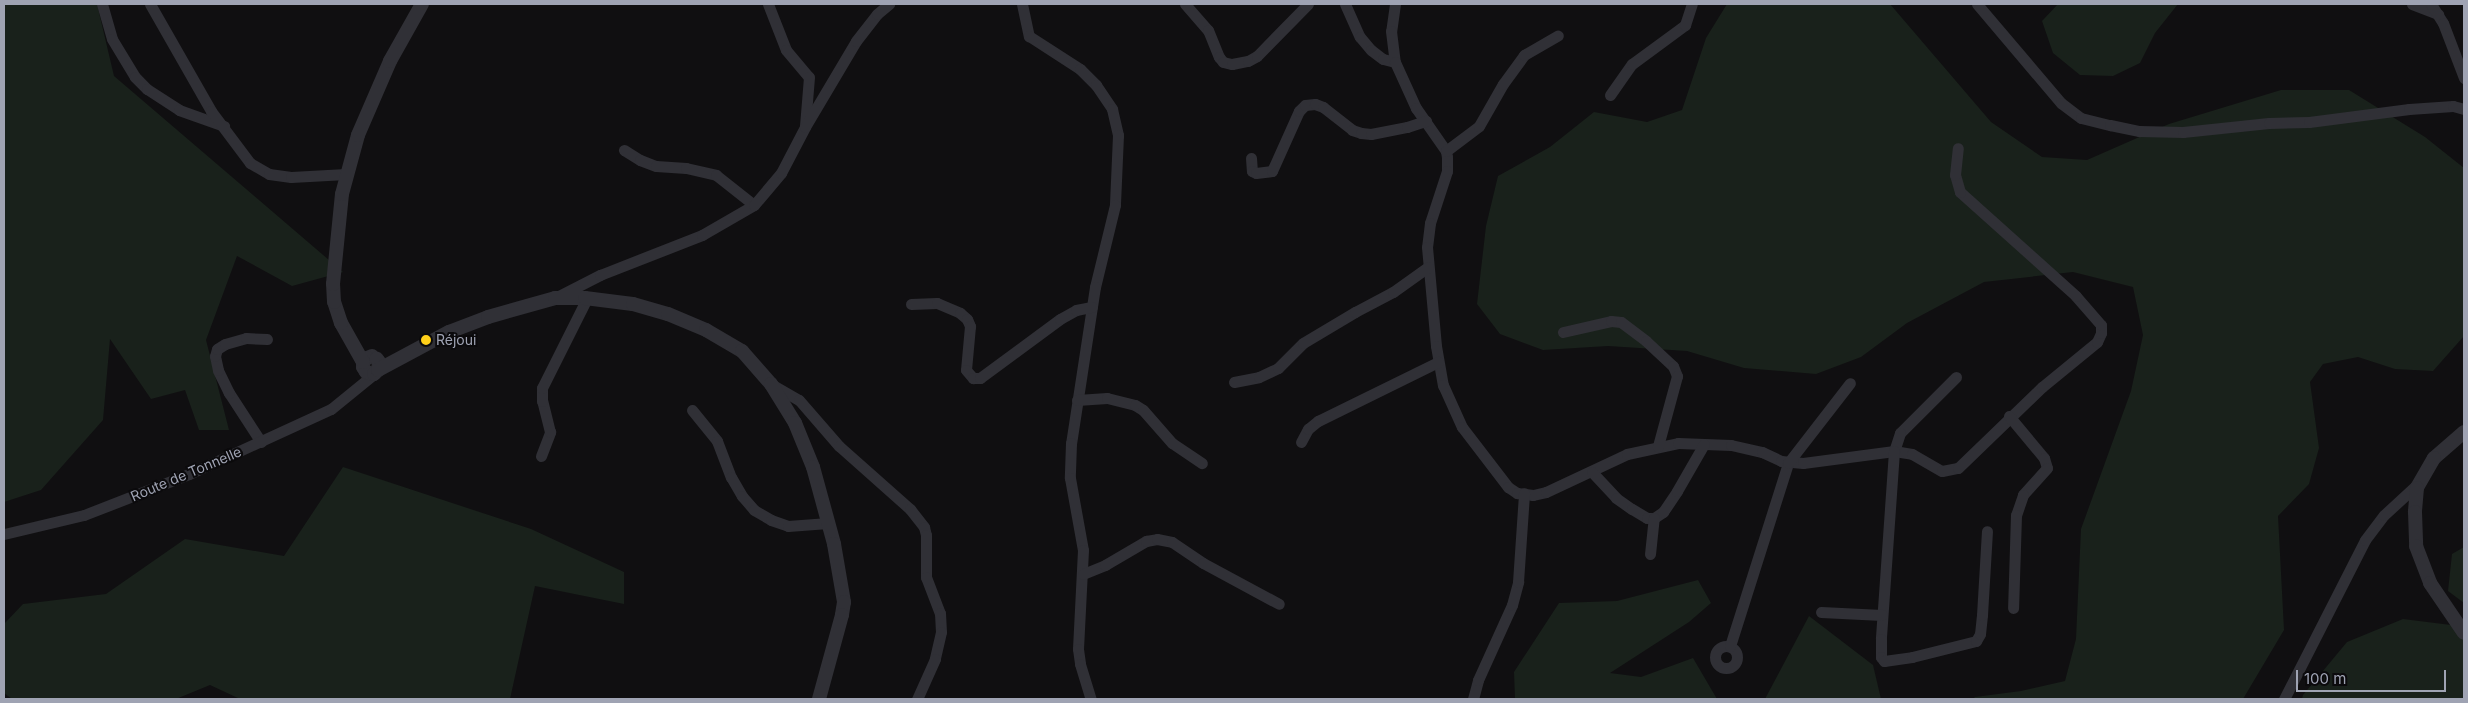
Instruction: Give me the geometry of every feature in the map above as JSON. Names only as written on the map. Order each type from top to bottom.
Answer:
[{"type":"street","points":[[102,4],[112,39],[135,77],[147,89],[179,110],[224,126]]},
{"type":"street","points":[[150,4],[212,111],[250,163],[269,174],[291,177],[346,174]]},
{"type":"street","points":[[422,4],[390,60],[358,135],[346,174],[336,248],[334,294],[341,323],[355,348],[371,365],[399,360],[449,332],[488,317],[555,298],[600,275],[702,235],[754,205],[781,173],[804,127],[856,41],[877,14],[889,4]]},
{"type":"street","points":[[768,4],[786,50],[808,77],[804,127]]},
{"type":"street","points":[[1022,4],[1029,36],[1080,69],[1096,85],[1112,109],[1118,135],[1115,205],[1092,307],[1071,443],[1070,478],[1083,550],[1078,649],[1081,670],[1091,699]]},
{"type":"street","points":[[1185,4],[1208,30],[1219,57],[1223,62],[1232,64],[1248,61],[1257,56],[1308,4]]},
{"type":"street","points":[[1345,4],[1360,37],[1371,50],[1383,59],[1395,62]]},
{"type":"street","points":[[1395,4],[1391,31],[1395,62],[1416,108],[1446,151],[1447,171],[1428,234],[1428,267],[1438,362],[1443,385],[1462,427],[1508,487],[1524,494],[1533,495],[1546,492],[1627,454],[1678,443],[1731,445],[1762,452],[1788,462],[1803,463],[1894,451],[1912,454],[1942,472],[1958,468],[2009,416],[2097,342],[2101,333],[2101,325],[2076,296],[1960,192],[1955,175],[1958,148]]},
{"type":"street","points":[[1610,95],[1632,64],[1685,25],[1692,4]]},
{"type":"street","points":[[1977,4],[2061,103],[2081,118],[2110,125],[2139,131],[2183,132],[2269,123],[2309,122],[2408,108],[2453,106],[2464,109]]},
{"type":"street","points":[[2412,4],[2434,9],[2464,78]]},
{"type":"street","points":[[1446,151],[1479,126],[1503,84],[1524,55],[1558,35]]},
{"type":"street","points":[[1251,158],[1252,171],[1256,173],[1272,171],[1299,110],[1305,105],[1315,104],[1323,107],[1352,130],[1361,133],[1371,134],[1426,121]]},
{"type":"street","points":[[624,150],[640,160],[656,166],[686,168],[716,175],[754,205]]},
{"type":"street","points":[[1234,382],[1259,377],[1278,368],[1304,343],[1355,312],[1393,292],[1428,267]]},
{"type":"street","points":[[555,298],[587,298],[633,304],[668,314],[706,330],[742,351],[772,384],[799,432],[812,467],[828,523],[844,602],[819,699]]},
{"type":"street","points":[[541,456],[550,432],[542,401],[542,388],[587,298]]},
{"type":"street","points":[[911,304],[937,303],[960,313],[967,319],[970,326],[966,370],[973,378],[980,378],[1060,319],[1076,310],[1092,307]]},
{"type":"street","points":[[1563,332],[1611,321],[1621,322],[1646,341],[1673,366],[1677,376],[1658,446]]},
{"type":"street","points":[[261,442],[229,392],[218,370],[216,356],[217,349],[225,344],[246,338],[267,339]]},
{"type":"street","points":[[1301,442],[1308,429],[1318,421],[1438,362]]},
{"type":"street","name":"Route de Tonnelle","points":[[4,536],[84,515],[189,474],[261,442],[331,409],[357,388],[371,365]]},
{"type":"street","points":[[1956,377],[1900,433],[1894,451],[1882,615],[1881,657],[1884,661],[1912,657],[1976,641],[1980,634],[1981,625],[1988,531]]},
{"type":"street","points":[[1730,646],[1788,462],[1850,383]]},
{"type":"street","points":[[772,384],[799,400],[839,446],[910,509],[924,527],[926,578],[940,613],[941,632],[935,659],[917,699]]},
{"type":"street","points":[[1077,400],[1107,398],[1135,405],[1143,410],[1172,443],[1202,463]]},
{"type":"street","points":[[692,410],[717,441],[731,477],[742,496],[754,510],[771,520],[788,526],[828,523]]},
{"type":"street","points":[[2009,416],[2044,458],[2047,468],[2023,495],[2016,516],[2012,608]]},
{"type":"street","points":[[2464,432],[2452,440],[2434,458],[2418,488],[2415,512],[2416,546],[2430,583],[2464,633]]},
{"type":"street","points":[[1592,472],[1616,498],[1632,510],[1647,518],[1654,518],[1662,512],[1677,491],[1704,444]]},
{"type":"street","points":[[2284,699],[2365,540],[2384,516],[2421,481]]},
{"type":"street","points":[[1473,699],[1478,680],[1512,605],[1518,582],[1524,494]]},
{"type":"street","points":[[1650,554],[1654,518]]},
{"type":"street","points":[[1083,574],[1105,565],[1146,541],[1157,539],[1172,542],[1203,563],[1278,604]]},
{"type":"street","points":[[1821,612],[1882,615]]},
{"type":"shaded area","points":[[4,4],[97,4],[114,76],[343,272],[292,286],[237,256],[206,340],[229,430],[199,430],[185,390],[151,399],[110,339],[103,420],[41,490],[4,502]]},
{"type":"shaded area","points":[[1727,4],[1890,4],[1991,122],[2042,157],[2087,160],[2169,124],[2281,90],[2349,90],[2425,137],[2464,168],[2464,336],[2433,371],[2395,369],[2358,357],[2323,364],[2310,382],[2319,448],[2309,484],[2278,516],[2284,630],[2243,699],[1973,699],[1975,697],[2021,691],[2065,681],[2076,639],[2081,529],[2131,391],[2143,335],[2133,287],[2073,272],[1984,282],[1907,323],[1861,357],[1816,374],[1744,368],[1687,351],[1608,346],[1543,350],[1500,334],[1477,304],[1486,226],[1498,176],[1550,147],[1594,112],[1647,122],[1682,110],[1706,38]]},
{"type":"shaded area","points":[[2058,4],[2178,4],[2155,33],[2140,63],[2113,76],[2080,75],[2053,53],[2042,21]]},
{"type":"shaded area","points":[[343,467],[531,529],[624,572],[624,604],[535,586],[510,699],[240,699],[210,685],[176,699],[12,699],[4,693],[4,624],[23,604],[106,594],[185,539],[284,556]]},
{"type":"shaded area","points":[[2464,547],[2464,603],[2448,591],[2452,554]]},
{"type":"shaded area","points":[[1698,580],[1711,603],[1689,622],[1610,673],[1641,677],[1693,658],[1717,699],[1515,699],[1514,672],[1559,603],[1617,601]]},
{"type":"shaded area","points":[[1809,616],[1873,665],[1881,699],[1765,699]]},
{"type":"shaded area","points":[[2403,619],[2459,626],[2464,633],[2464,699],[2302,699],[2303,695],[2347,642]]},
{"type":"place","name":"Réjoui","points":[[426,340]]}]
